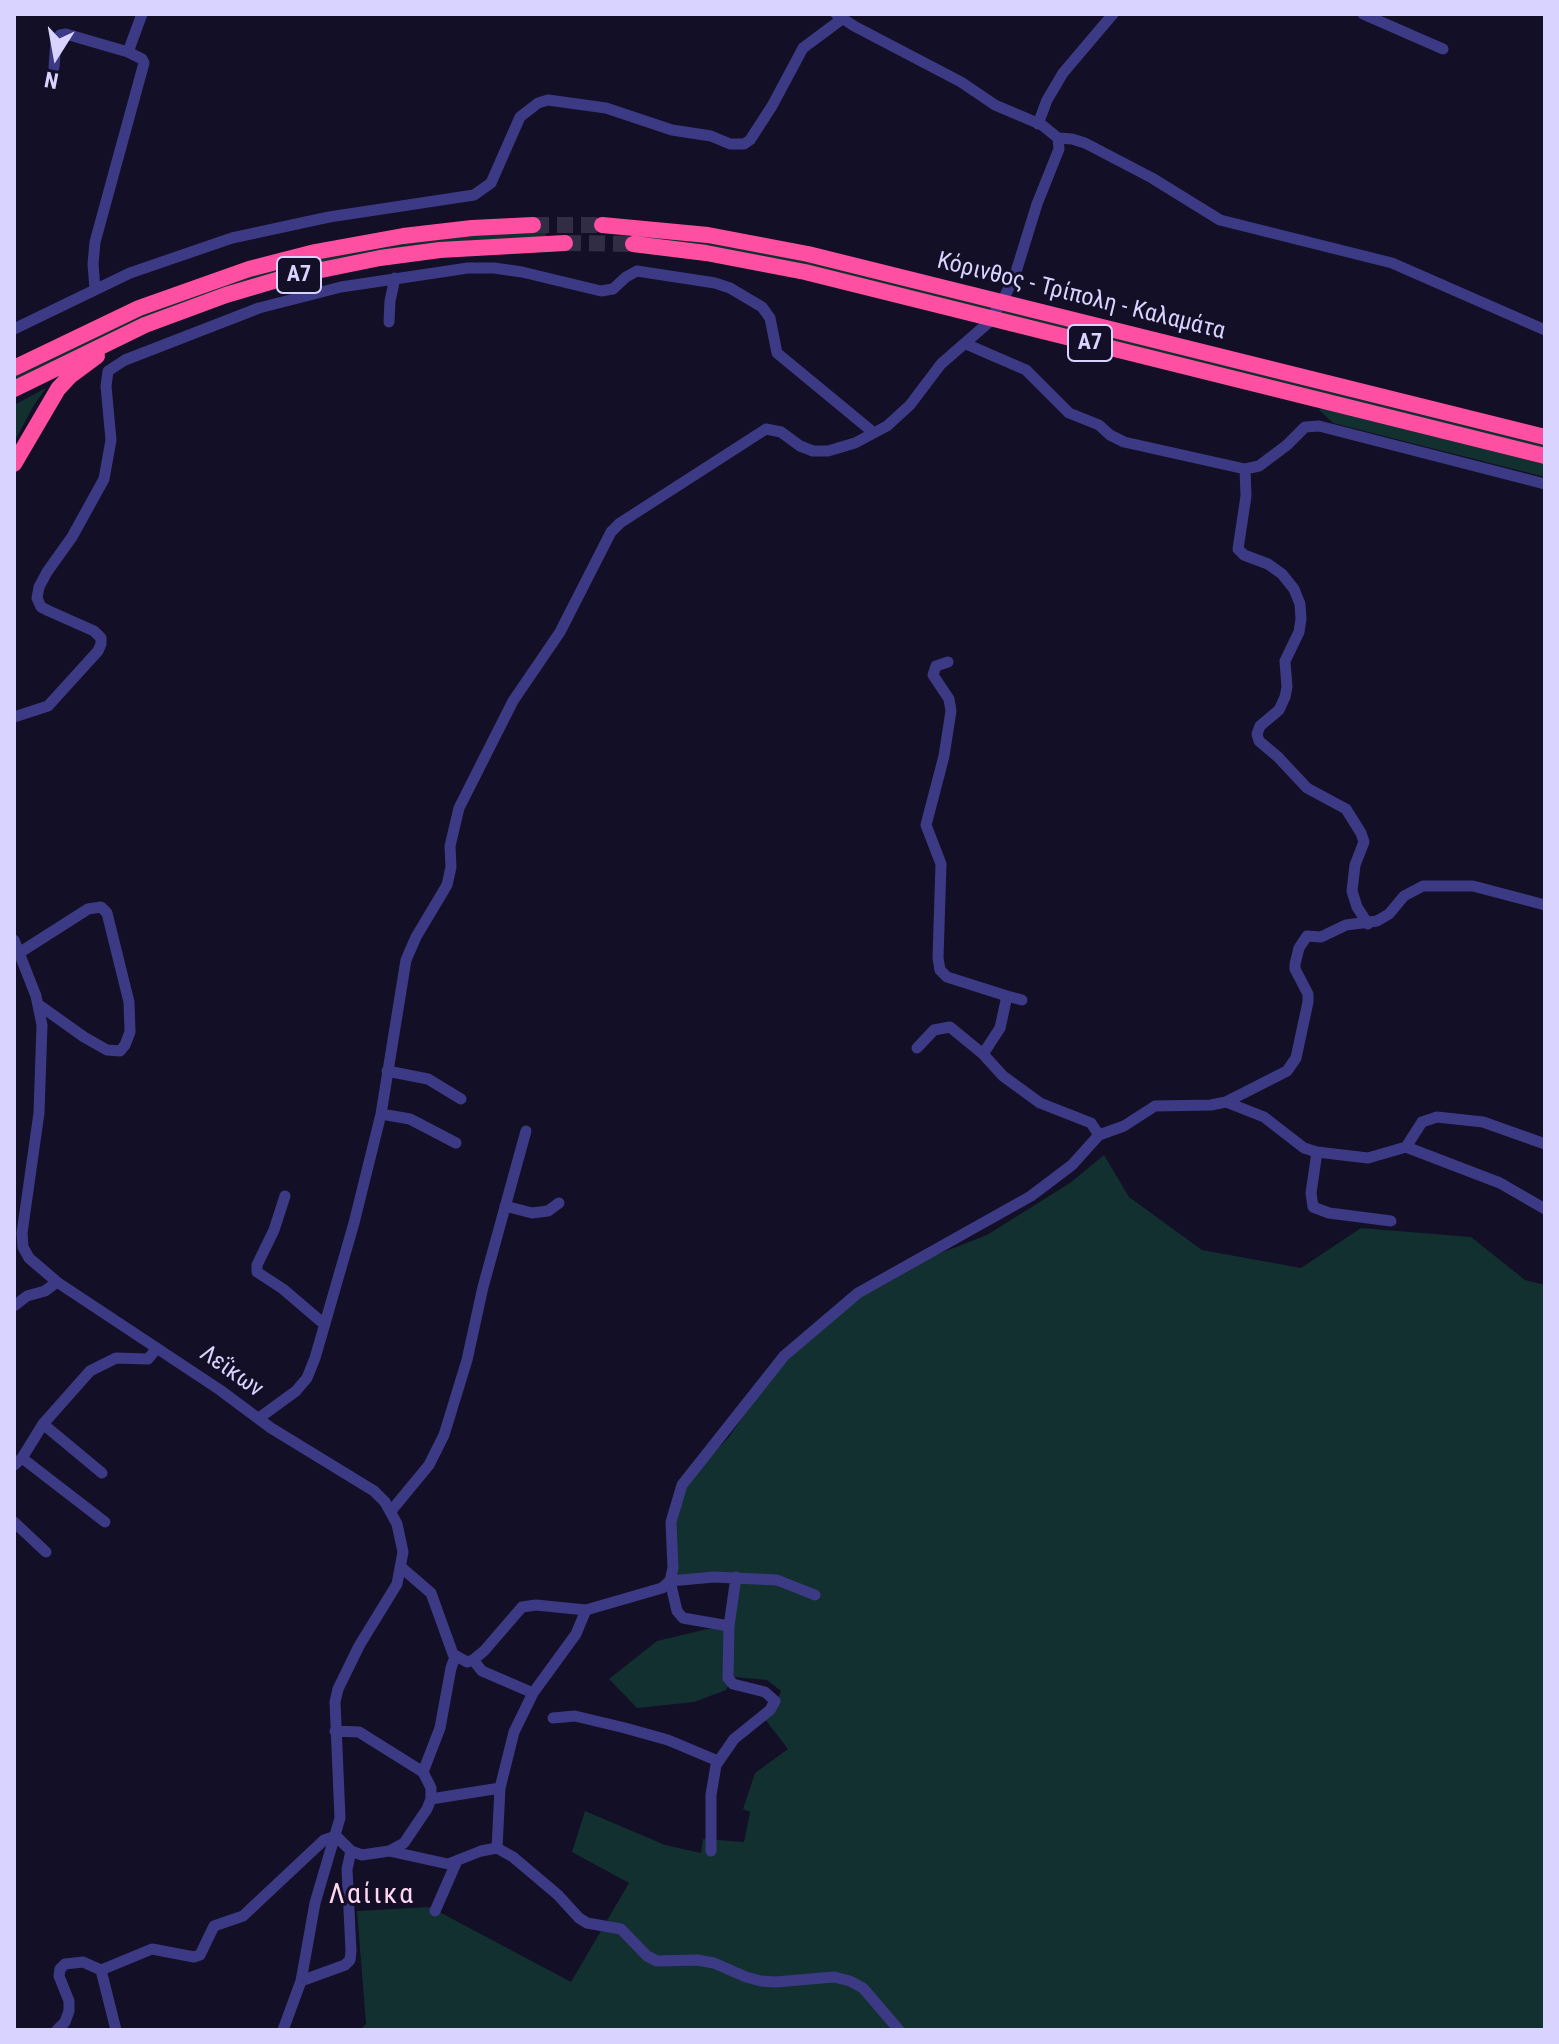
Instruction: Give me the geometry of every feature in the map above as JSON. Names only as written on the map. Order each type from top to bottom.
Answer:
[{"type":"highway","name":"Α7","points":[[14,368],[113,319],[185,290],[283,259],[449,231],[533,225]]},
{"type":"highway","name":"Κόρινθος - Τρίπολη - Καλαμάτα","points":[[602,225],[708,235],[808,254],[1545,437]]},
{"type":"highway","name":"Α7","points":[[14,389],[120,336],[193,306],[287,277],[380,258],[476,246],[565,243]]},
{"type":"highway","name":"Κόρινθος - Τρίπολη - Καλαμάτα","points":[[633,244],[706,253],[805,272],[1545,456]]},
{"type":"highway","points":[[14,356],[144,301],[185,290]]},
{"type":"highway","points":[[14,464],[50,401],[70,376],[96,356],[193,306]]},
{"type":"street","points":[[128,52],[142,14]]},
{"type":"street","points":[[1038,124],[1047,100],[1063,73],[1113,14]]},
{"type":"street","points":[[1363,14],[1443,49]]},
{"type":"street","points":[[14,329],[163,260],[253,232],[474,195],[491,183],[520,117],[538,103],[548,100],[606,108],[672,130],[744,144],[750,140],[772,106],[803,48],[839,16],[952,77],[995,105],[1038,124],[1058,138],[1085,143],[1152,178],[1220,220],[1399,265],[1545,330]]},
{"type":"street","points":[[54,67],[56,41],[63,34],[128,52],[144,63],[95,242],[95,289]]},
{"type":"street","points":[[259,1418],[289,1397],[305,1381],[324,1324],[354,1223],[381,1114],[403,968],[416,937],[447,885],[451,867],[450,846],[459,808],[513,701],[560,632],[611,532],[766,429],[775,430],[813,451],[839,449],[874,433],[903,413],[941,364],[978,333],[996,312],[1009,288],[1059,149],[1058,138]]},
{"type":"street","points":[[14,717],[48,706],[101,644],[101,638],[94,631],[41,607],[37,598],[47,572],[72,537],[104,479],[111,440],[106,376],[117,363],[249,311],[322,291],[468,268],[522,272],[601,291],[613,289],[637,271],[722,285],[762,307],[770,318],[777,353],[874,433]]},
{"type":"street","points":[[389,322],[395,278]]},
{"type":"street","points":[[966,344],[1026,370],[1069,413],[1099,425],[1116,439],[1245,469],[1259,466],[1292,441],[1299,430],[1312,425],[1545,484]]},
{"type":"street","points":[[1245,469],[1246,496],[1238,549],[1282,574],[1294,589],[1300,604],[1301,619],[1299,632],[1285,661],[1285,697],[1279,710],[1260,726],[1257,734],[1259,741],[1307,788],[1346,809],[1361,833],[1364,842],[1355,865],[1352,891],[1357,907],[1368,924]]},
{"type":"street","points":[[948,662],[936,666],[933,675],[949,699],[951,711],[944,756],[926,825],[941,864],[940,970],[961,984],[1022,1000]]},
{"type":"street","points":[[729,1626],[683,1618],[677,1611],[670,1581],[674,1553],[671,1522],[682,1485],[776,1365],[827,1317],[858,1293],[1031,1196],[1072,1165],[1099,1135],[1124,1126],[1155,1106],[1226,1102],[1287,1071],[1296,1058],[1308,1002],[1306,988],[1295,969],[1304,939],[1329,935],[1346,925],[1368,924],[1383,918],[1412,890],[1434,885],[1473,886],[1545,905]]},
{"type":"street","points":[[19,953],[86,910],[101,907],[107,913],[129,1002],[131,1020],[125,1045],[120,1051],[107,1050],[39,1005]]},
{"type":"street","name":"Λεΐκων","points":[[14,940],[39,1005],[42,1031],[39,1105],[22,1238],[24,1251],[31,1261],[57,1282],[374,1491],[391,1511],[403,1552],[402,1568]]},
{"type":"street","points":[[983,1054],[1000,1028],[1007,996]]},
{"type":"street","points":[[917,1048],[934,1030],[950,1027],[983,1054],[1003,1076],[1040,1103],[1091,1123],[1099,1135]]},
{"type":"street","points":[[387,1071],[428,1079],[461,1099]]},
{"type":"street","points":[[1226,1102],[1264,1117],[1304,1148],[1368,1158],[1406,1147],[1500,1183],[1545,1209]]},
{"type":"street","points":[[381,1114],[418,1122],[456,1143]]},
{"type":"street","points":[[1406,1147],[1422,1122],[1437,1117],[1483,1122],[1545,1144]]},
{"type":"street","points":[[391,1511],[429,1465],[444,1435],[467,1360],[526,1131]]},
{"type":"street","points":[[1317,1152],[1311,1193],[1313,1207],[1329,1213],[1391,1221]]},
{"type":"street","points":[[285,1196],[257,1265],[257,1272],[283,1289],[324,1324]]},
{"type":"street","points":[[505,1206],[532,1213],[548,1211],[559,1203]]},
{"type":"street","points":[[14,1306],[57,1282]]},
{"type":"street","points":[[105,1522],[18,1461],[43,1424],[95,1367],[116,1358],[148,1359],[157,1348]]},
{"type":"street","points":[[43,1424],[102,1473]]},
{"type":"street","points":[[14,1522],[46,1552]]},
{"type":"street","points":[[283,2030],[301,1981],[315,1903],[336,1836],[341,1802],[334,1709],[338,1689],[359,1646],[393,1591],[402,1568],[420,1581],[433,1597],[455,1657],[440,1728],[423,1772]]},
{"type":"street","points":[[711,1851],[711,1795],[718,1761],[734,1739],[770,1710],[775,1701],[765,1692],[733,1684],[728,1678],[729,1626],[736,1577]]},
{"type":"street","points":[[455,1657],[464,1661],[473,1660],[522,1607],[536,1605],[586,1610],[657,1590],[670,1581],[736,1577],[777,1580],[815,1595]]},
{"type":"street","points":[[497,1848],[500,1788],[514,1732],[533,1693],[576,1634],[586,1610]]},
{"type":"street","points":[[473,1660],[482,1671],[533,1693]]},
{"type":"street","points":[[553,1718],[575,1716],[654,1736],[718,1761]]},
{"type":"street","points":[[335,1731],[359,1732],[423,1772],[431,1788],[427,1809],[404,1843],[389,1851],[362,1855],[351,1851],[336,1836]]},
{"type":"street","points":[[431,1799],[500,1788]]},
{"type":"street","points":[[57,2030],[65,2022],[69,2011],[69,2001],[59,1976],[65,1964],[83,1962],[101,1970],[152,1949],[194,1957],[200,1955],[214,1926],[220,1921],[243,1916],[324,1840],[336,1836]]},
{"type":"street","points":[[389,1851],[448,1864],[497,1848],[513,1857],[558,1895],[579,1918],[587,1923],[621,1929],[647,1956],[657,1961],[697,1960],[714,1963],[761,1981],[834,1977],[850,1981],[863,1988],[899,2030]]},
{"type":"street","points":[[301,1981],[345,1965],[350,1960],[347,1869],[351,1851]]},
{"type":"street","points":[[435,1911],[456,1863]]},
{"type":"street","points":[[101,1970],[116,2030]]},
{"type":"green space","points":[[546,232],[546,237],[407,247],[119,329],[14,381],[14,376],[117,325],[188,296],[284,266],[380,246],[473,235]]},
{"type":"green space","points":[[633,233],[707,241],[806,260],[1545,444],[1545,449],[633,238]]},
{"type":"green space","points":[[46,388],[34,405],[14,442],[14,405]]},
{"type":"green space","points":[[1323,407],[1545,463],[1545,477],[1333,423],[1319,410]]},
{"type":"green space","points":[[1104,1155],[1129,1197],[1202,1250],[1301,1268],[1361,1228],[1471,1237],[1525,1280],[1545,1285],[1545,2030],[360,2030],[366,2024],[357,1911],[430,1907],[571,1982],[629,1883],[572,1852],[585,1811],[665,1845],[701,1853],[703,1839],[744,1842],[750,1812],[743,1809],[755,1773],[788,1749],[764,1718],[774,1710],[781,1691],[767,1680],[734,1677],[726,1690],[694,1702],[637,1708],[609,1679],[657,1641],[733,1623],[738,1581],[674,1579],[672,1526],[685,1482],[729,1437],[773,1374],[822,1328],[867,1292],[928,1258],[987,1235],[1070,1183]]},
{"type":"tunnel","points":[[533,225],[602,225]]},
{"type":"tunnel","points":[[565,243],[633,244]]},
{"type":"district","name":"Λαίικα","points":[[372,1896]]}]
